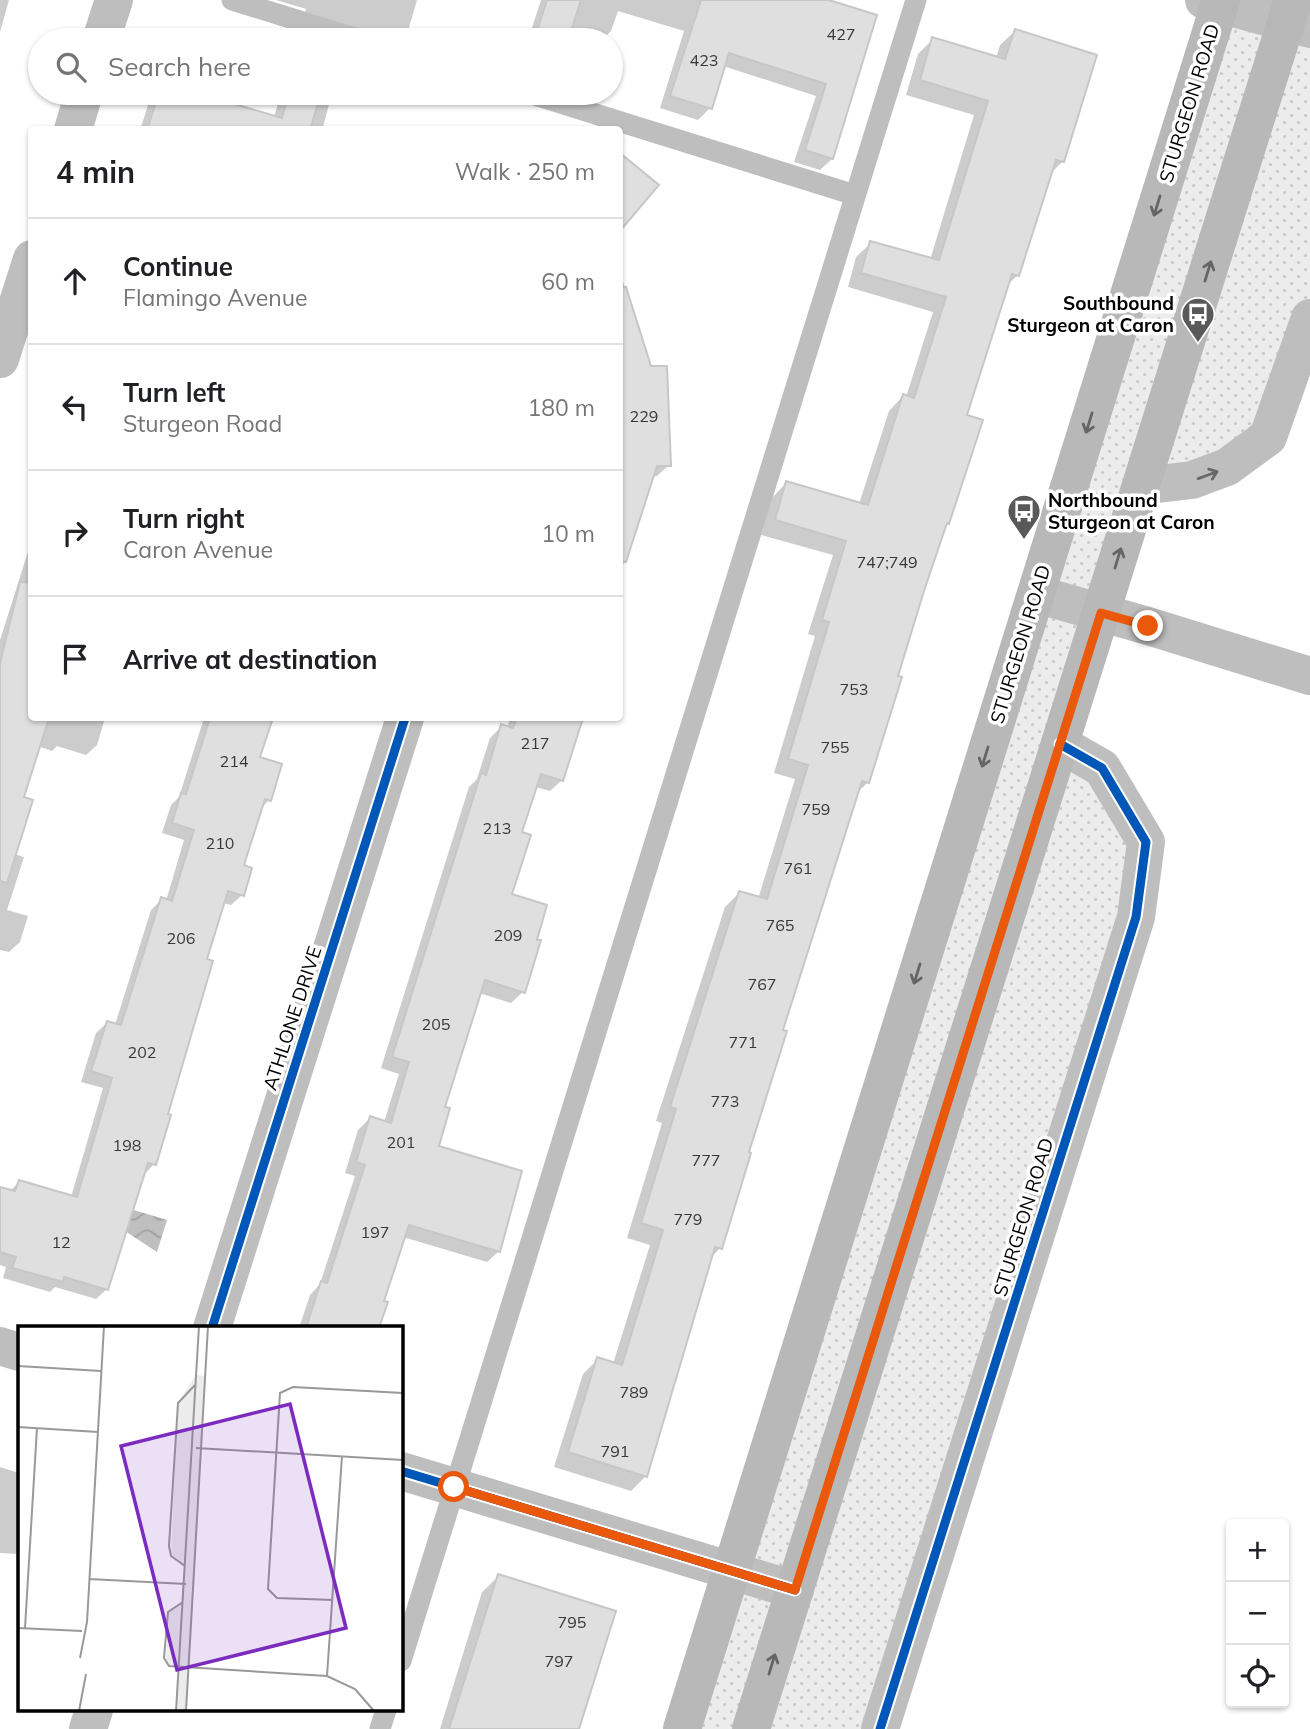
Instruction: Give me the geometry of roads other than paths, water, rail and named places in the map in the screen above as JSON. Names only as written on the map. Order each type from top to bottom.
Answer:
[{"type":"main road","name":"STURGEON ROAD","points":[[682,1729],[1035,594],[1215,1]]},
{"type":"main road","points":[[751,1729],[1141,486],[1297,17]]},
{"type":"street","points":[[105,28],[114,0]]},
{"type":"street","points":[[1215,1],[1297,17]]},
{"type":"street","points":[[74,126],[81,105]]},
{"type":"street","points":[[0,359],[28,272]]},
{"type":"street","points":[[1141,486],[1192,480],[1227,467],[1268,437],[1310,318]]},
{"type":"street","points":[[1035,594],[1310,676]]},
{"type":"street","name":"ATHLONE DRIVE","points":[[213,1326],[404,721]]},
{"type":"street","name":"STURGEON ROAD","points":[[880,1729],[1136,917],[1146,842],[1102,768],[1060,744]]},
{"type":"street","points":[[0,1346],[18,1352]]},
{"type":"street","points":[[402,1471],[795,1590]]},
{"type":"street","points":[[88,1729],[93,1712]]},
{"type":"lane","points":[[232,0],[322,28]]},
{"type":"lane","points":[[402,1658],[916,0]]},
{"type":"lane","points":[[566,105],[855,195]]},
{"type":"lane","points":[[380,1729],[385,1712]]},
{"type":"water","points":[[104,1201],[167,1220],[157,1252],[125,1231]]},
{"type":"place","name":"Southbound Sturgeon at Caron","points":[[1198,344]]},
{"type":"place","name":"Northbound Sturgeon at Caron","points":[[1024,541]]}]
